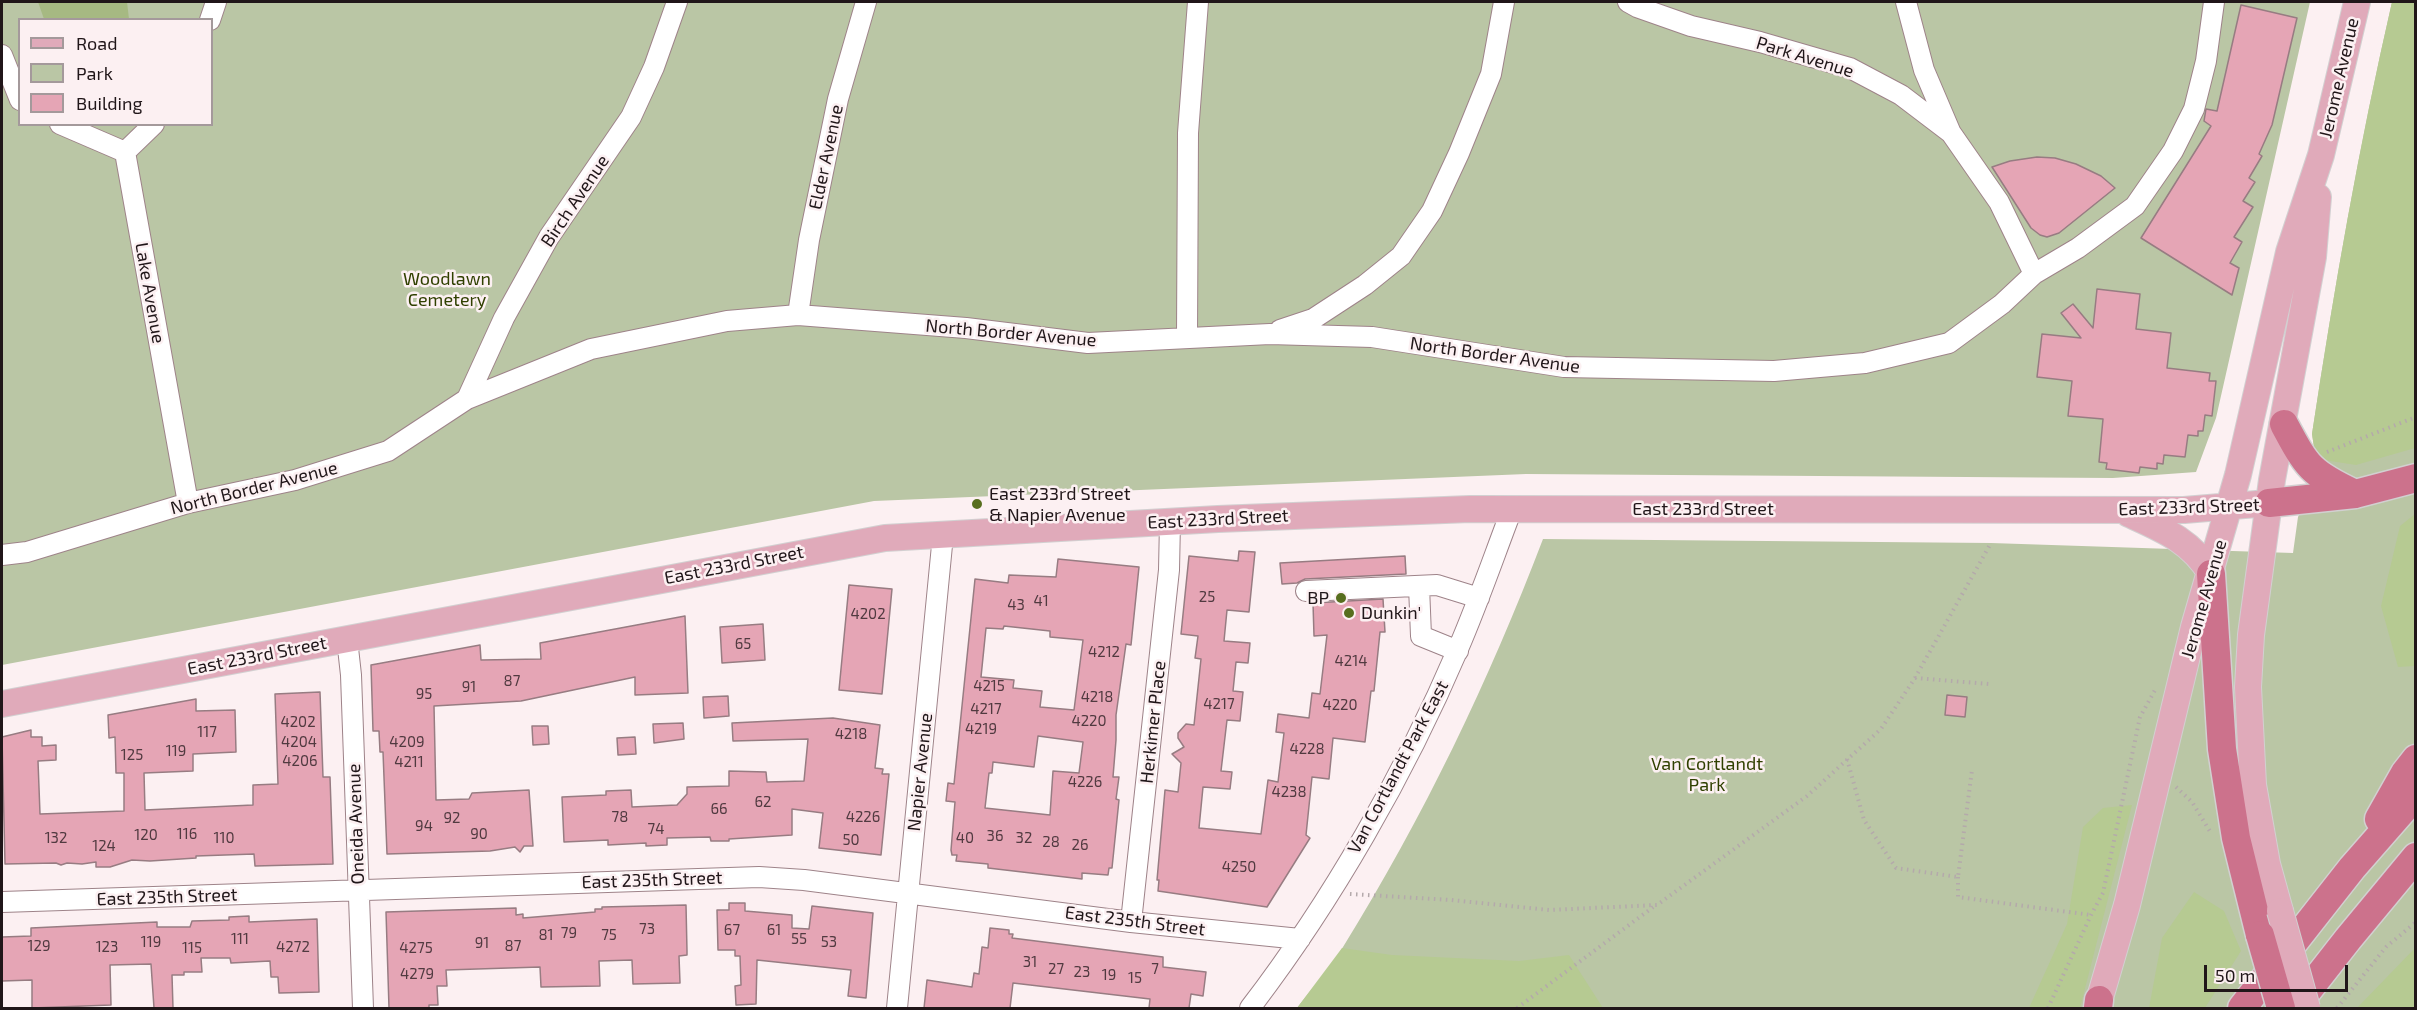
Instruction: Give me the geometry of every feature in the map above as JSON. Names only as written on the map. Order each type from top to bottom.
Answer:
[{"type":"highway","points":[[2284,424],[2303,458],[2315,472],[2355,494]]},
{"type":"highway","points":[[2269,503],[2355,494],[2415,478]]},
{"type":"highway","points":[[2211,574],[2222,749],[2236,838],[2281,1008]]},
{"type":"highway","points":[[2352,868],[2415,759]]},
{"type":"highway","points":[[2242,1008],[2352,868],[2415,795]]},
{"type":"highway","points":[[2294,1008],[2415,856]]},
{"type":"main road","name":"Jerome Avenue","points":[[2098,1006],[2127,905],[2194,627],[2230,507],[2289,252],[2321,155],[2357,2]]},
{"type":"main road","name":"Jerome Avenue","points":[[2307,1008],[2280,911],[2256,809],[2248,687],[2252,635],[2269,503],[2313,257],[2321,155]]},
{"type":"main road","name":"East 233rd Street","points":[[2,704],[855,542],[943,535],[1350,513],[1512,509],[2184,510],[2269,503]]},
{"type":"main road","points":[[2118,510],[2177,537],[2194,550],[2211,574]]},
{"type":"street","points":[[211,18],[216,2]]},
{"type":"street","name":"Birch Avenue","points":[[467,399],[504,318],[549,237],[631,117],[654,67],[677,2]]},
{"type":"street","name":"Elder Avenue","points":[[798,315],[809,240],[838,99],[866,2]]},
{"type":"street","points":[[1187,337],[1188,133],[1198,2]]},
{"type":"street","points":[[1270,334],[1313,319],[1365,285],[1401,256],[1432,211],[1467,134],[1491,74],[1504,2]]},
{"type":"street","name":"Park Avenue","points":[[1628,2],[1637,8],[1691,26],[1760,42],[1850,68],[1901,95],[1951,133],[1999,202],[2034,274]]},
{"type":"street","points":[[1906,2],[1924,70],[1951,133]]},
{"type":"street","name":"North Border Avenue","points":[[2,555],[27,552],[188,503],[296,480],[388,451],[467,399],[591,349],[728,321],[798,315],[966,328],[1088,343],[1270,334],[1372,337],[1564,367],[1774,371],[1865,363],[1949,343],[2002,304],[2034,274],[2078,248],[2135,206],[2173,151],[2194,109],[2206,61],[2214,2]]},
{"type":"street","points":[[2,55],[18,100]]},
{"type":"street","points":[[2,86],[18,100]]},
{"type":"street","points":[[65,126],[125,152],[152,126]]},
{"type":"street","name":"Lake Avenue","points":[[125,152],[188,503]]},
{"type":"street","name":"Van Cortlandt Park East","points":[[1250,1008],[1300,939],[1354,854],[1389,790],[1458,651],[1512,509]]},
{"type":"street","name":"Herkimer Place","points":[[1131,922],[1169,570],[1170,522]]},
{"type":"street","name":"Napier Avenue","points":[[897,1008],[943,535]]},
{"type":"street","points":[[1419,585],[1421,636],[1458,651]]},
{"type":"street","points":[[1306,591],[1437,585],[1479,598]]},
{"type":"street","name":"Oneida Avenue","points":[[347,639],[351,675],[363,1008]]},
{"type":"street","name":"East 235th Street","points":[[2,902],[738,877],[804,880],[1131,922],[1300,939]]},
{"type":"path","points":[[2324,453],[2415,417]]},
{"type":"path","points":[[1517,1008],[1807,796],[1881,729],[1915,678],[1991,543]]},
{"type":"path","points":[[1915,678],[1989,684]]},
{"type":"path","points":[[2048,1008],[2103,893],[2140,717],[2158,681]]},
{"type":"path","points":[[1847,759],[1864,820],[1896,868],[1958,877]]},
{"type":"path","points":[[1972,770],[1958,877],[1958,897],[2091,915]]},
{"type":"path","points":[[1329,892],[1451,900],[1549,910],[1657,905]]},
{"type":"path","points":[[2337,1008],[2386,947],[2415,922]]},
{"type":"green space","name":"Woodlawn Cemetery","points":[[2,2],[2310,2],[2216,418],[2196,472],[2113,478],[1526,474],[874,501],[2,665]]},
{"type":"green space","name":"Van Cortlandt Park","points":[[2392,2],[2415,2],[2415,1008],[1297,1008],[1343,947],[1427,799],[1500,645],[1543,539],[1991,543],[2293,553],[2298,517],[2324,460],[2314,447],[2312,434],[2348,217]]},
{"type":"shaded area","points":[[38,2],[127,2],[129,18],[44,18]]},
{"type":"shaded area","points":[[2392,2],[2415,2],[2415,448],[2356,465],[2324,460],[2314,447],[2312,434],[2348,217]]},
{"type":"shaded area","points":[[2415,514],[2415,666],[2398,667],[2381,606],[2400,526]]},
{"type":"shaded area","points":[[2132,805],[2080,1008],[2029,1008],[2067,924],[2083,827],[2103,808]]},
{"type":"shaded area","points":[[2194,892],[2224,911],[2241,951],[2205,1008],[2149,1008],[2162,938]]},
{"type":"shaded area","points":[[1342,948],[1392,955],[1519,961],[1569,955],[1603,1008],[1297,1008]]},
{"type":"shaded area","points":[[2415,948],[2415,1008],[2357,1008]]},
{"type":"building","points":[[2241,5],[2297,18],[2272,125],[2259,154],[2262,156],[2249,178],[2255,182],[2243,201],[2253,207],[2234,237],[2242,242],[2230,263],[2239,268],[2232,295],[2141,238],[2211,126],[2204,121],[2206,109],[2217,111]]},
{"type":"building","points":[[2037,157],[2055,158],[2076,164],[2101,176],[2115,188],[2059,233],[2047,237],[2040,235],[2031,228],[1992,167],[2010,161]]},
{"type":"building","points":[[2097,289],[2140,294],[2136,329],[2171,333],[2167,368],[2210,373],[2209,381],[2216,381],[2212,416],[2205,415],[2203,431],[2198,431],[2198,436],[2188,435],[2185,457],[2164,455],[2163,464],[2157,463],[2157,469],[2140,467],[2139,473],[2106,469],[2107,463],[2099,462],[2103,419],[2068,416],[2072,381],[2037,377],[2042,334],[2081,338],[2061,313],[2073,304],[2093,328]]},
{"type":"building","points":[[1239,551],[1255,552],[1249,612],[1227,610],[1224,641],[1250,643],[1248,663],[1236,662],[1233,691],[1243,692],[1240,721],[1227,720],[1221,771],[1232,772],[1230,789],[1203,787],[1199,828],[1261,834],[1268,780],[1278,782],[1284,733],[1276,732],[1278,714],[1309,718],[1312,693],[1320,694],[1327,635],[1314,636],[1313,603],[1383,599],[1385,632],[1380,632],[1374,691],[1371,691],[1365,742],[1333,738],[1329,779],[1312,777],[1306,835],[1310,838],[1267,907],[1158,891],[1159,880],[1157,880],[1165,790],[1178,792],[1181,763],[1172,754],[1184,747],[1178,738],[1178,733],[1186,724],[1194,725],[1201,659],[1195,658],[1198,636],[1181,634],[1189,556],[1238,561]]},
{"type":"building","points":[[1405,556],[1406,574],[1305,579],[1297,583],[1282,584],[1280,563]]},
{"type":"building","points":[[1058,559],[1139,567],[1131,645],[1126,644],[1116,715],[1113,777],[1119,777],[1116,799],[1119,800],[1112,868],[1109,868],[1108,875],[1082,873],[1082,879],[988,868],[988,864],[956,861],[957,855],[952,855],[951,850],[955,802],[946,801],[948,783],[954,784],[975,579],[1008,583],[1009,575],[1056,577]],"holes":[[[1004,626],[1050,631],[1050,637],[1083,640],[1074,710],[1040,707],[1042,691],[1013,688],[1014,680],[981,677],[986,628],[1003,629]],[[1038,736],[1083,742],[1079,773],[1053,771],[1050,815],[985,808],[989,773],[992,773],[993,762],[1034,767]]]},
{"type":"building","points":[[849,585],[892,589],[882,694],[839,690]]},
{"type":"building","points":[[685,616],[688,693],[635,695],[635,677],[521,701],[434,706],[436,800],[469,799],[472,793],[529,790],[533,846],[524,846],[520,852],[515,847],[490,851],[387,854],[383,752],[380,752],[379,731],[373,731],[371,665],[480,645],[481,660],[541,659],[540,643]]},
{"type":"building","points":[[763,624],[765,660],[722,663],[720,627]]},
{"type":"building","points":[[320,692],[323,777],[330,777],[333,864],[255,866],[254,854],[196,856],[196,858],[150,861],[132,860],[110,867],[96,867],[96,862],[61,865],[56,863],[5,864],[2,737],[31,730],[31,737],[42,737],[42,746],[56,745],[56,760],[38,761],[40,814],[124,811],[124,773],[116,773],[115,737],[109,738],[108,715],[196,699],[196,711],[235,710],[236,752],[193,754],[193,771],[144,773],[145,810],[253,805],[253,785],[278,784],[275,694]]},
{"type":"building","points":[[1947,695],[1967,697],[1965,717],[1945,715]]},
{"type":"building","points":[[728,696],[729,716],[704,718],[703,697]]},
{"type":"building","points":[[833,718],[880,725],[875,768],[883,769],[882,774],[889,774],[881,855],[819,848],[823,813],[792,809],[792,835],[729,839],[729,841],[711,841],[710,837],[667,838],[667,845],[646,846],[646,843],[608,845],[608,840],[564,842],[562,797],[606,795],[606,791],[631,790],[632,807],[677,805],[687,794],[687,787],[729,786],[729,771],[766,772],[767,782],[804,781],[808,739],[733,741],[732,723]]},
{"type":"building","points":[[683,723],[684,739],[654,743],[653,724]]},
{"type":"building","points":[[532,726],[548,726],[549,744],[533,745]]},
{"type":"building","points":[[635,737],[636,754],[618,755],[617,738]]},
{"type":"building","points":[[729,903],[745,903],[745,911],[792,915],[792,928],[809,929],[812,906],[873,913],[866,998],[848,996],[851,970],[757,960],[756,1004],[736,1005],[735,986],[741,985],[740,956],[735,956],[735,950],[718,950],[717,910],[729,910]]},
{"type":"building","points":[[686,905],[687,955],[679,956],[680,983],[633,984],[632,960],[599,961],[600,986],[541,987],[540,967],[446,970],[447,986],[437,986],[438,1005],[429,1005],[429,1008],[389,1008],[386,912],[516,908],[516,915],[523,914],[523,918],[595,912],[595,909],[602,909],[602,907]]},
{"type":"building","points":[[249,916],[249,922],[317,919],[319,992],[279,993],[278,977],[271,977],[270,961],[231,963],[230,958],[201,958],[202,972],[172,975],[173,1008],[154,1008],[151,964],[110,965],[111,1005],[32,1008],[32,980],[2,981],[2,937],[31,936],[31,928],[157,922],[157,927],[190,927],[192,921],[229,920],[229,917]]},
{"type":"building","points":[[990,928],[1009,930],[1009,934],[1013,934],[1012,938],[1163,957],[1163,967],[1206,972],[1203,996],[1191,994],[1189,1008],[1149,1008],[1150,999],[1013,983],[1010,1008],[924,1008],[927,980],[972,987],[974,973],[979,974],[982,947],[988,948]]},
{"type":"place","name":"East 233rd Street & Napier Avenue","points":[[977,504]]},
{"type":"place","name":"BP","points":[[1341,598]]},
{"type":"place","name":"Dunkin'","points":[[1349,613]]}]
